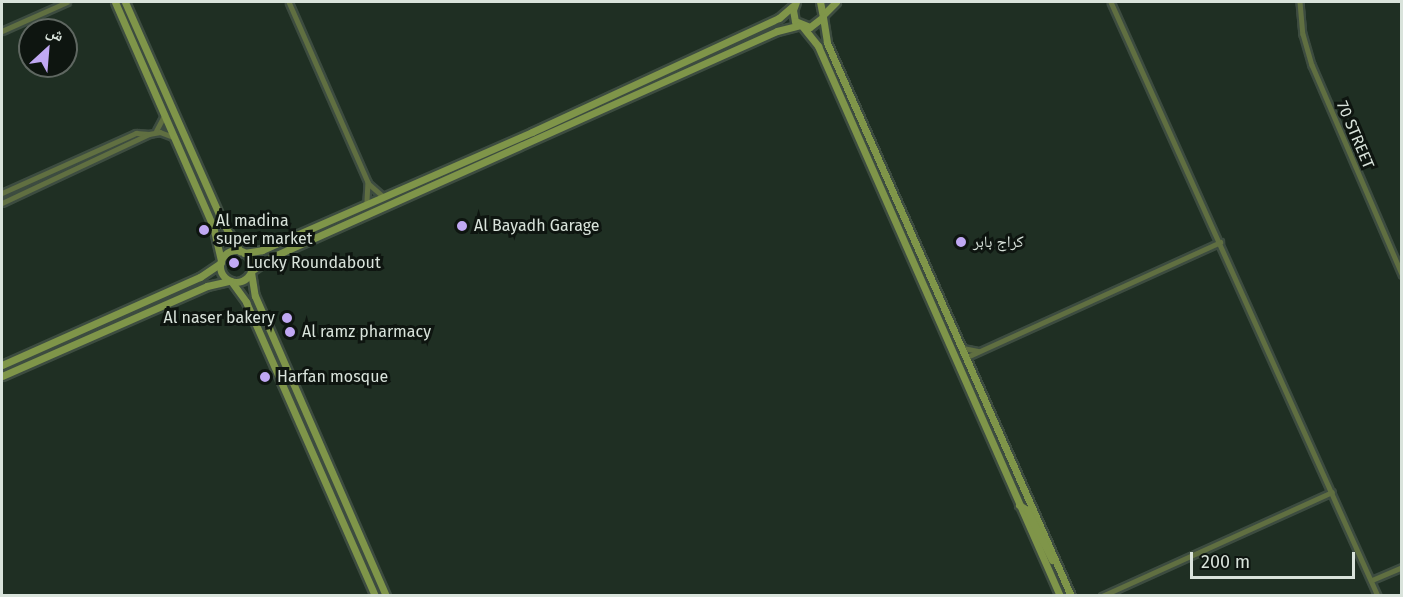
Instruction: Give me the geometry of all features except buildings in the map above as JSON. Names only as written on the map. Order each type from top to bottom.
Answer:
[{"type":"main road","points":[[115,2],[216,232],[222,273],[246,302],[375,596]]},
{"type":"main road","points":[[125,2],[223,223],[242,252],[251,261],[255,296],[386,596]]},
{"type":"main road","points":[[820,2],[827,43],[1071,596]]},
{"type":"main road","points":[[2,376],[207,286],[230,281],[240,282],[272,257],[777,31],[814,26],[836,2]]},
{"type":"main road","points":[[794,3],[794,17],[818,46],[1060,596]]},
{"type":"main road","points":[[2,365],[206,274],[227,254],[262,250],[531,132],[779,18],[794,3]]},
{"type":"main road","points":[[519,148],[514,141],[531,132]]},
{"type":"main road","points":[[475,167],[493,155],[490,149]]},
{"type":"main road","points":[[944,330],[959,354],[967,357]]},
{"type":"main road","points":[[1019,505],[1027,510],[1049,557],[1058,566]]},
{"type":"street","points":[[2,31],[67,2]]},
{"type":"street","points":[[289,2],[368,182],[384,197]]},
{"type":"street","points":[[1111,2],[1378,596]]},
{"type":"street","name":"70 STREET","points":[[1300,2],[1303,34],[1312,65],[1401,274]]},
{"type":"street","points":[[156,131],[164,112]]},
{"type":"street","points":[[2,203],[156,131],[175,138]]},
{"type":"street","points":[[2,193],[132,135],[149,134]]},
{"type":"street","points":[[366,205],[368,182]]},
{"type":"street","points":[[967,357],[1220,242]]},
{"type":"street","points":[[963,348],[979,351]]},
{"type":"street","points":[[1101,596],[1332,492]]},
{"type":"street","points":[[1372,580],[1401,567]]},
{"type":"place","name":"Al Bayadh Garage","points":[[462,226]]},
{"type":"place","name":"Al madina super market","points":[[204,230]]},
{"type":"place","name":"كراج بابر","points":[[961,242]]},
{"type":"place","name":"Lucky Roundabout","points":[[234,263]]},
{"type":"place","name":"Al naser bakery","points":[[287,318]]},
{"type":"place","name":"Al ramz pharmacy","points":[[290,332]]},
{"type":"place","name":"Harfan mosque","points":[[265,377]]}]
